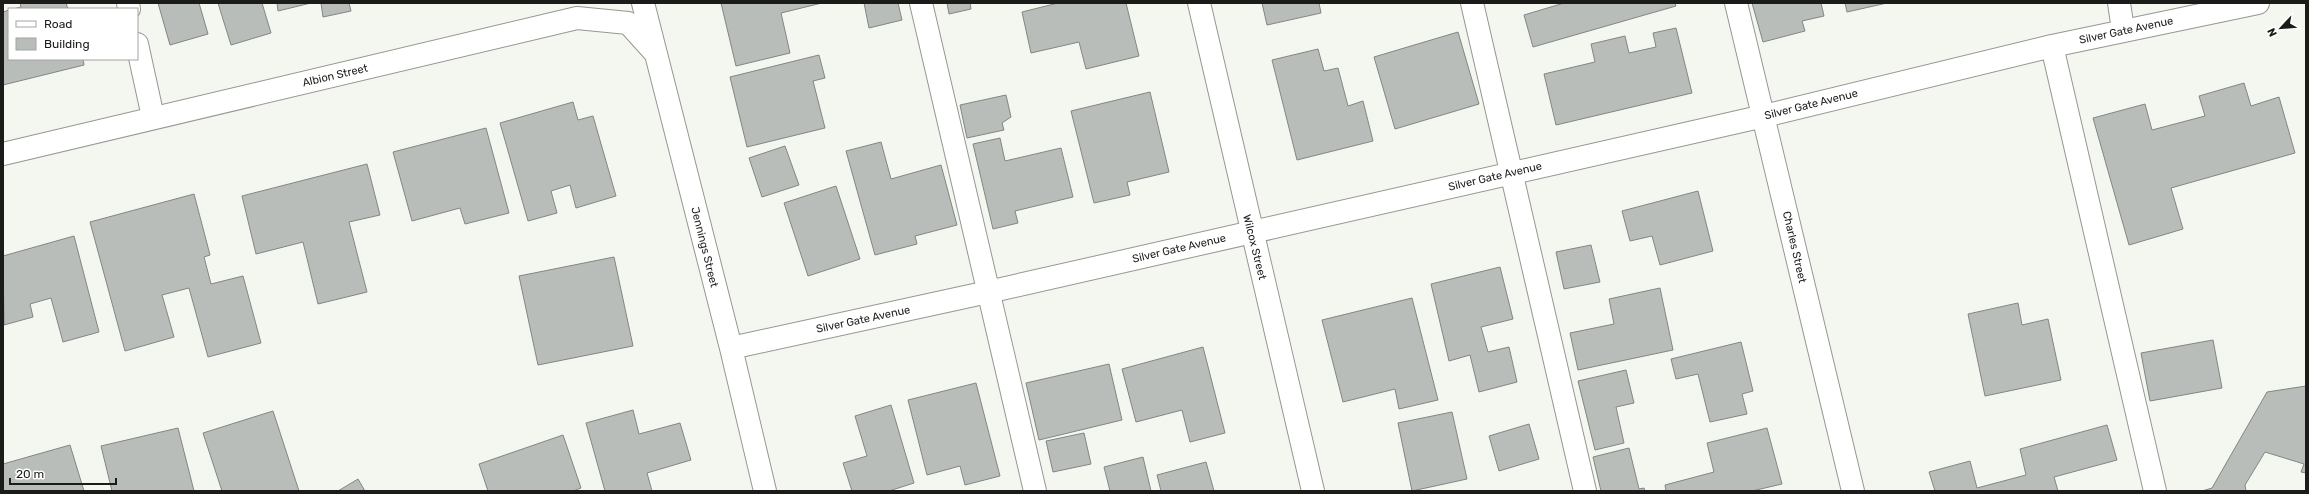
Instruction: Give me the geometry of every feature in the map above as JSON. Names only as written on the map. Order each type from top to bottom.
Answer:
[{"type":"street","name":"Jennings Street","points":[[643,3],[731,348],[765,491]]},
{"type":"street","points":[[921,3],[1035,491]]},
{"type":"street","name":"Wilcox Street","points":[[1199,3],[1313,491]]},
{"type":"street","points":[[1472,3],[1585,491]]},
{"type":"street","name":"Charles Street","points":[[1736,3],[1853,491]]},
{"type":"street","points":[[2119,3],[2123,30]]},
{"type":"street","name":"Silver Gate Avenue","points":[[731,348],[988,292],[1511,172],[1764,116],[2052,46],[2258,3]]},
{"type":"street","name":"Albion Street","points":[[3,154],[153,117],[577,18],[628,23],[656,54]]},
{"type":"street","points":[[2052,46],[2155,491]]},
{"type":"street","points":[[138,49],[153,117]]},
{"type":"building","points":[[20,3],[66,3],[68,8],[17,8],[21,7]]},
{"type":"building","points":[[158,3],[199,3],[208,34],[170,45]]},
{"type":"building","points":[[218,3],[262,3],[271,33],[231,45]]},
{"type":"building","points":[[277,3],[311,3],[278,11]]},
{"type":"building","points":[[321,3],[349,3],[351,11],[323,17]]},
{"type":"building","points":[[721,3],[822,3],[781,13],[790,53],[736,66]]},
{"type":"building","points":[[864,3],[898,3],[902,20],[869,28]]},
{"type":"building","points":[[947,3],[970,3],[971,9],[949,14]]},
{"type":"building","points":[[1058,3],[1126,3],[1139,56],[1086,69],[1079,42],[1031,53],[1022,12]]},
{"type":"building","points":[[1262,3],[1319,3],[1321,13],[1267,25]]},
{"type":"building","points":[[1564,3],[1675,3],[1676,6],[1533,47],[1524,15]]},
{"type":"building","points":[[1752,3],[1821,3],[1824,16],[1802,21],[1805,31],[1763,42]]},
{"type":"building","points":[[1845,3],[1887,3],[1847,12]]},
{"type":"building","points":[[8,10],[8,60],[83,60],[84,65],[3,85],[3,12]]},
{"type":"building","points":[[1676,28],[1692,93],[1556,125],[1544,74],[1595,62],[1591,44],[1625,36],[1629,53],[1656,47],[1653,33]]},
{"type":"building","points":[[1458,32],[1479,104],[1395,129],[1374,57]]},
{"type":"building","points":[[1318,49],[1324,71],[1338,68],[1348,106],[1363,101],[1373,141],[1297,160],[1272,60]]},
{"type":"building","points":[[819,55],[825,78],[813,81],[825,128],[747,147],[730,77]]},
{"type":"building","points":[[2244,83],[2251,106],[2279,97],[2295,153],[2171,188],[2183,229],[2129,245],[2093,118],[2145,104],[2152,130],[2205,116],[2199,96]]},
{"type":"building","points":[[1150,92],[1169,172],[1127,182],[1130,195],[1094,203],[1071,111]]},
{"type":"building","points":[[1006,95],[1011,117],[1002,123],[1004,130],[967,138],[960,105]]},
{"type":"building","points":[[573,102],[578,120],[593,116],[616,196],[576,208],[570,185],[551,191],[557,213],[528,221],[500,123]]},
{"type":"building","points":[[486,128],[509,213],[465,224],[460,208],[412,221],[393,152]]},
{"type":"building","points":[[1000,138],[1005,161],[1061,148],[1073,197],[1015,211],[1018,223],[993,229],[973,144]]},
{"type":"building","points":[[881,142],[891,179],[941,165],[957,225],[915,236],[917,244],[875,255],[846,151]]},
{"type":"building","points":[[785,146],[799,185],[762,197],[749,158]]},
{"type":"building","points":[[367,164],[380,215],[349,222],[367,292],[318,304],[303,242],[256,254],[242,196]]},
{"type":"building","points":[[836,186],[860,259],[808,276],[784,203]]},
{"type":"building","points":[[1698,191],[1713,251],[1660,265],[1652,236],[1630,241],[1622,211]]},
{"type":"building","points":[[194,194],[210,255],[204,257],[211,284],[243,276],[261,343],[208,357],[189,288],[162,295],[174,337],[125,351],[90,222]]},
{"type":"building","points":[[74,236],[99,332],[63,342],[51,298],[30,304],[33,317],[4,325],[3,256]]},
{"type":"building","points":[[1591,245],[1600,282],[1564,289],[1556,252]]},
{"type":"building","points":[[614,257],[633,346],[538,365],[519,276]]},
{"type":"building","points":[[1500,267],[1513,319],[1481,327],[1488,352],[1509,347],[1517,382],[1479,392],[1470,355],[1449,361],[1431,284]]},
{"type":"building","points":[[1660,288],[1673,350],[1578,370],[1570,333],[1614,324],[1609,299]]},
{"type":"building","points":[[1412,298],[1438,400],[1399,409],[1395,389],[1343,402],[1322,320]]},
{"type":"building","points":[[2018,303],[2022,325],[2048,319],[2061,380],[1985,396],[1968,314]]},
{"type":"building","points":[[2213,340],[2222,388],[2150,401],[2141,353]]},
{"type":"building","points":[[1741,342],[1753,391],[1742,394],[1747,414],[1710,422],[1698,374],[1676,379],[1671,359]]},
{"type":"building","points":[[1203,347],[1225,433],[1190,442],[1182,410],[1136,422],[1122,369]]},
{"type":"building","points":[[1109,364],[1122,420],[1039,440],[1026,383]]},
{"type":"building","points":[[1626,370],[1634,403],[1616,407],[1624,443],[1595,450],[1578,381]]},
{"type":"building","points":[[976,383],[1000,476],[965,485],[960,466],[927,475],[908,400]]},
{"type":"building","points":[[2306,386],[2306,473],[2301,472],[2304,464],[2265,452],[2245,485],[2246,491],[2202,491],[2212,488],[2267,392]]},
{"type":"building","points":[[891,405],[914,483],[889,491],[852,491],[843,463],[867,456],[855,416]]},
{"type":"building","points":[[633,410],[639,434],[680,423],[691,460],[647,473],[652,491],[605,491],[586,423]]},
{"type":"building","points":[[273,411],[299,491],[222,491],[203,433]]},
{"type":"building","points":[[1452,412],[1467,479],[1412,491],[1398,423]]},
{"type":"building","points":[[1529,424],[1539,459],[1499,471],[1489,436]]},
{"type":"building","points":[[2107,425],[2117,460],[2054,477],[2058,491],[1935,491],[1929,472],[1970,461],[1977,488],[2026,475],[2020,449]]},
{"type":"building","points":[[178,428],[194,491],[112,491],[101,446]]},
{"type":"building","points":[[1767,428],[1782,484],[1752,491],[1666,491],[1665,485],[1714,472],[1707,443]]},
{"type":"building","points":[[1084,433],[1091,464],[1053,472],[1046,441]]},
{"type":"building","points":[[563,435],[581,488],[573,491],[488,491],[479,464]]},
{"type":"building","points":[[70,445],[84,491],[3,491],[3,464]]},
{"type":"building","points":[[1629,448],[1639,489],[1644,488],[1645,491],[1601,491],[1593,457]]},
{"type":"building","points":[[1143,457],[1151,491],[1110,491],[1104,467]]},
{"type":"building","points":[[1206,462],[1214,491],[1161,491],[1157,475]]},
{"type":"building","points":[[358,479],[365,491],[338,491]]}]
